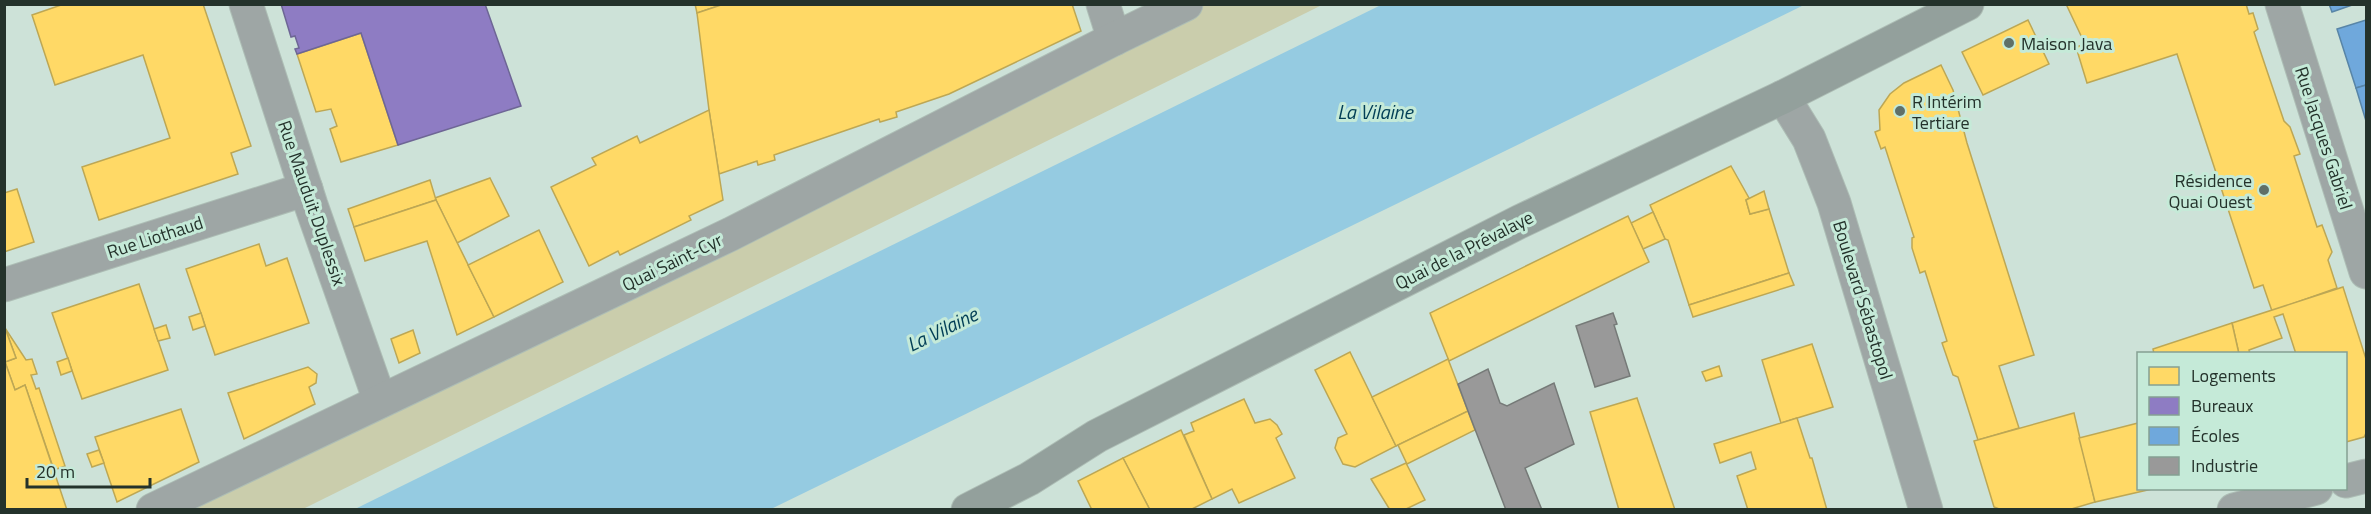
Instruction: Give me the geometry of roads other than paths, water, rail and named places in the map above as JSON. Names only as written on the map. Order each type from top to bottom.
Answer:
[{"type":"main road","name":"Quai de la Prévalaye","points":[[968,510],[1029,479],[1097,436],[1518,222],[1784,97],[1968,4]]},
{"type":"street","name":"Rue Mauduit Duplessix","points":[[246,4],[306,189],[381,401]]},
{"type":"street","points":[[1103,4],[1114,39]]},
{"type":"street","name":"Quai Saint-Cyr","points":[[153,510],[731,234],[1186,4]]},
{"type":"street","name":"Rue Jacques Gabriel","points":[[2282,4],[2367,272]]},
{"type":"street","name":"Boulevard Sébastopol","points":[[1784,97],[1809,139],[1834,202],[1926,510]]},
{"type":"street","name":"Rue Liothaud","points":[[4,285],[306,189]]},
{"type":"street","points":[[2347,481],[2367,476]]},
{"type":"street","points":[[2234,510],[2312,490]]},
{"type":"water","name":"La Vilaine","points":[[1383,4],[1804,5],[771,509],[355,509]]},
{"type":"place","name":"Maison Java","points":[[2009,43]]},
{"type":"place","name":"R Intérim Tertiare","points":[[1900,111]]},
{"type":"place","name":"Résidence Quai Ouest","points":[[2264,190]]}]
